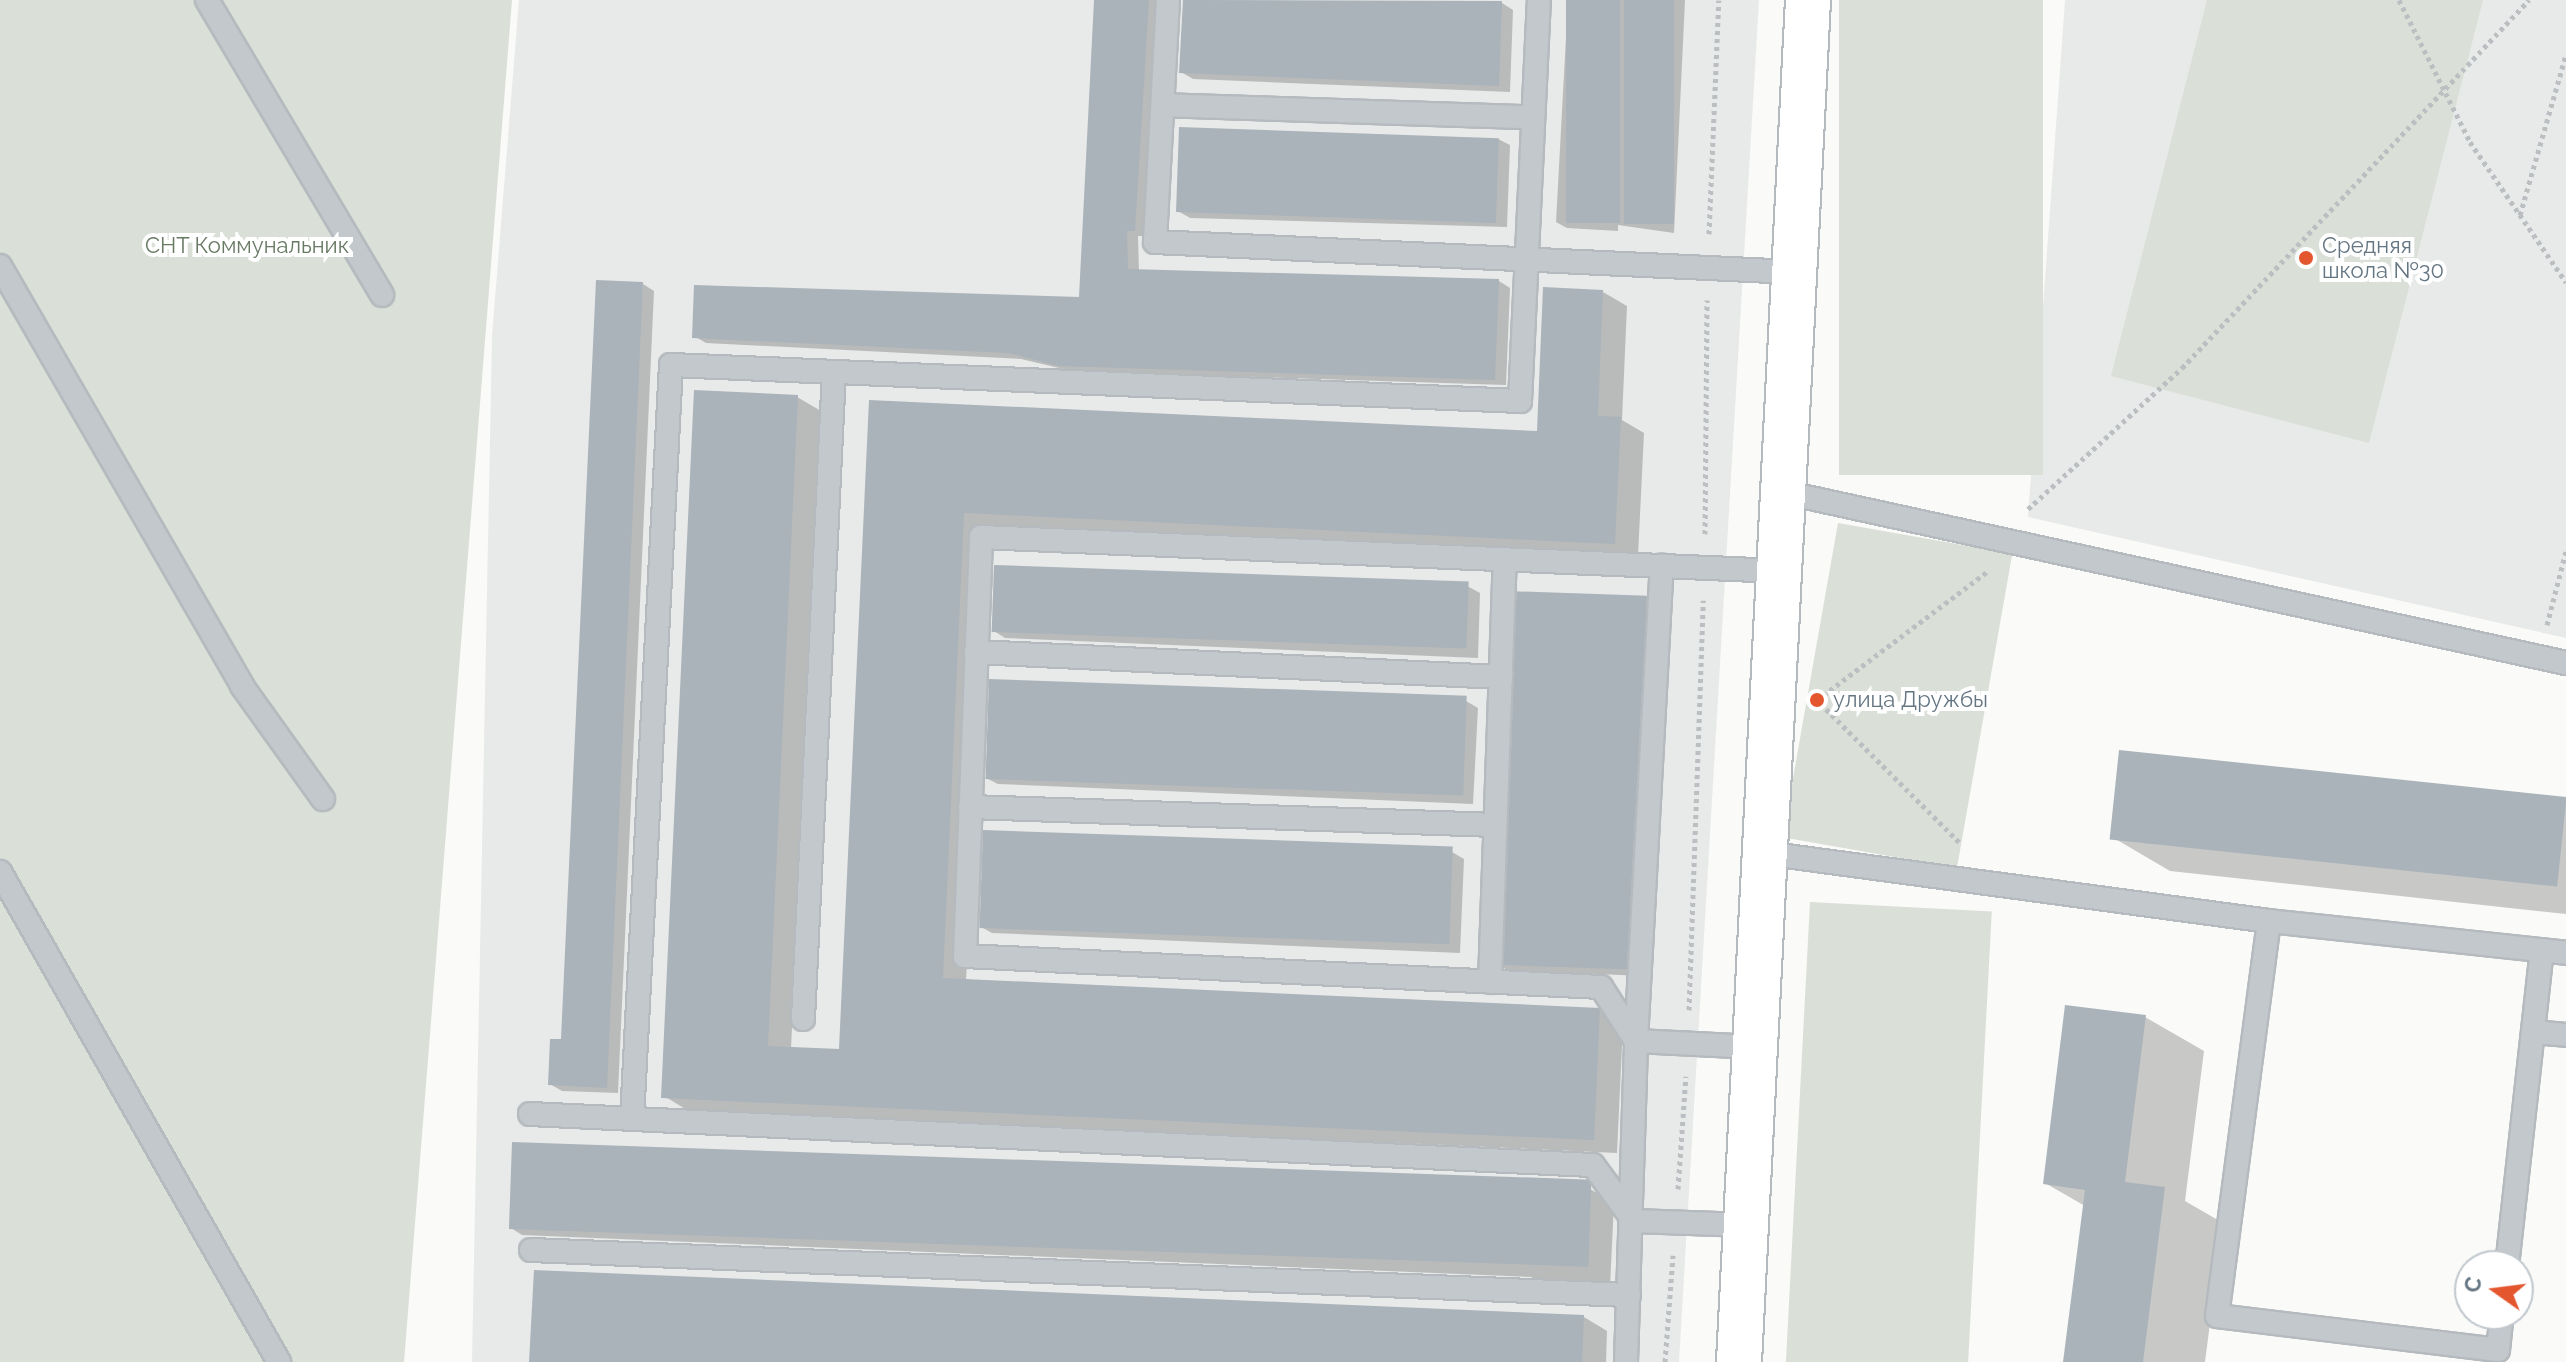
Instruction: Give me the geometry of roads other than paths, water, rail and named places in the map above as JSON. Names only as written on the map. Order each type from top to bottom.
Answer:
[{"type":"main road","points":[[1739,1362],[1808,0]]},
{"type":"lane","points":[[207,0],[382,295]]},
{"type":"lane","points":[[1168,0],[1155,242],[1794,272]]},
{"type":"lane","points":[[632,1119],[671,365],[1520,401],[1539,0]]},
{"type":"lane","points":[[1163,105],[1533,117]]},
{"type":"lane","points":[[0,266],[242,686],[323,799]]},
{"type":"lane","points":[[803,1019],[834,372]]},
{"type":"lane","points":[[1783,492],[2566,663]]},
{"type":"lane","points":[[1636,1041],[1601,987],[965,956],[981,537],[1778,571]]},
{"type":"lane","points":[[1490,982],[1505,560]]},
{"type":"lane","points":[[1626,1362],[1634,1221],[1636,1041],[1662,566]]},
{"type":"lane","points":[[976,652],[1501,677]]},
{"type":"lane","points":[[970,807],[1495,825]]},
{"type":"lane","points":[[1764,853],[2269,921],[2566,953]]},
{"type":"lane","points":[[0,872],[279,1362]]},
{"type":"lane","points":[[2269,921],[2217,1316],[2498,1350],[2500,1330]]},
{"type":"lane","points":[[2509,1250],[2542,950]]},
{"type":"lane","points":[[2533,1032],[2566,1035]]},
{"type":"lane","points":[[1636,1041],[1755,1047]]},
{"type":"lane","points":[[530,1114],[1593,1165],[1634,1221]]},
{"type":"lane","points":[[1634,1221],[1746,1225]]},
{"type":"lane","points":[[531,1250],[1629,1295]]},
{"type":"place","name":"Средняя школа №30","points":[[2306,258]]},
{"type":"place","name":"улица Дружбы","points":[[1817,700]]},
{"type":"park label","name":"СНТ Коммунальник","points":[[247,246]]}]
